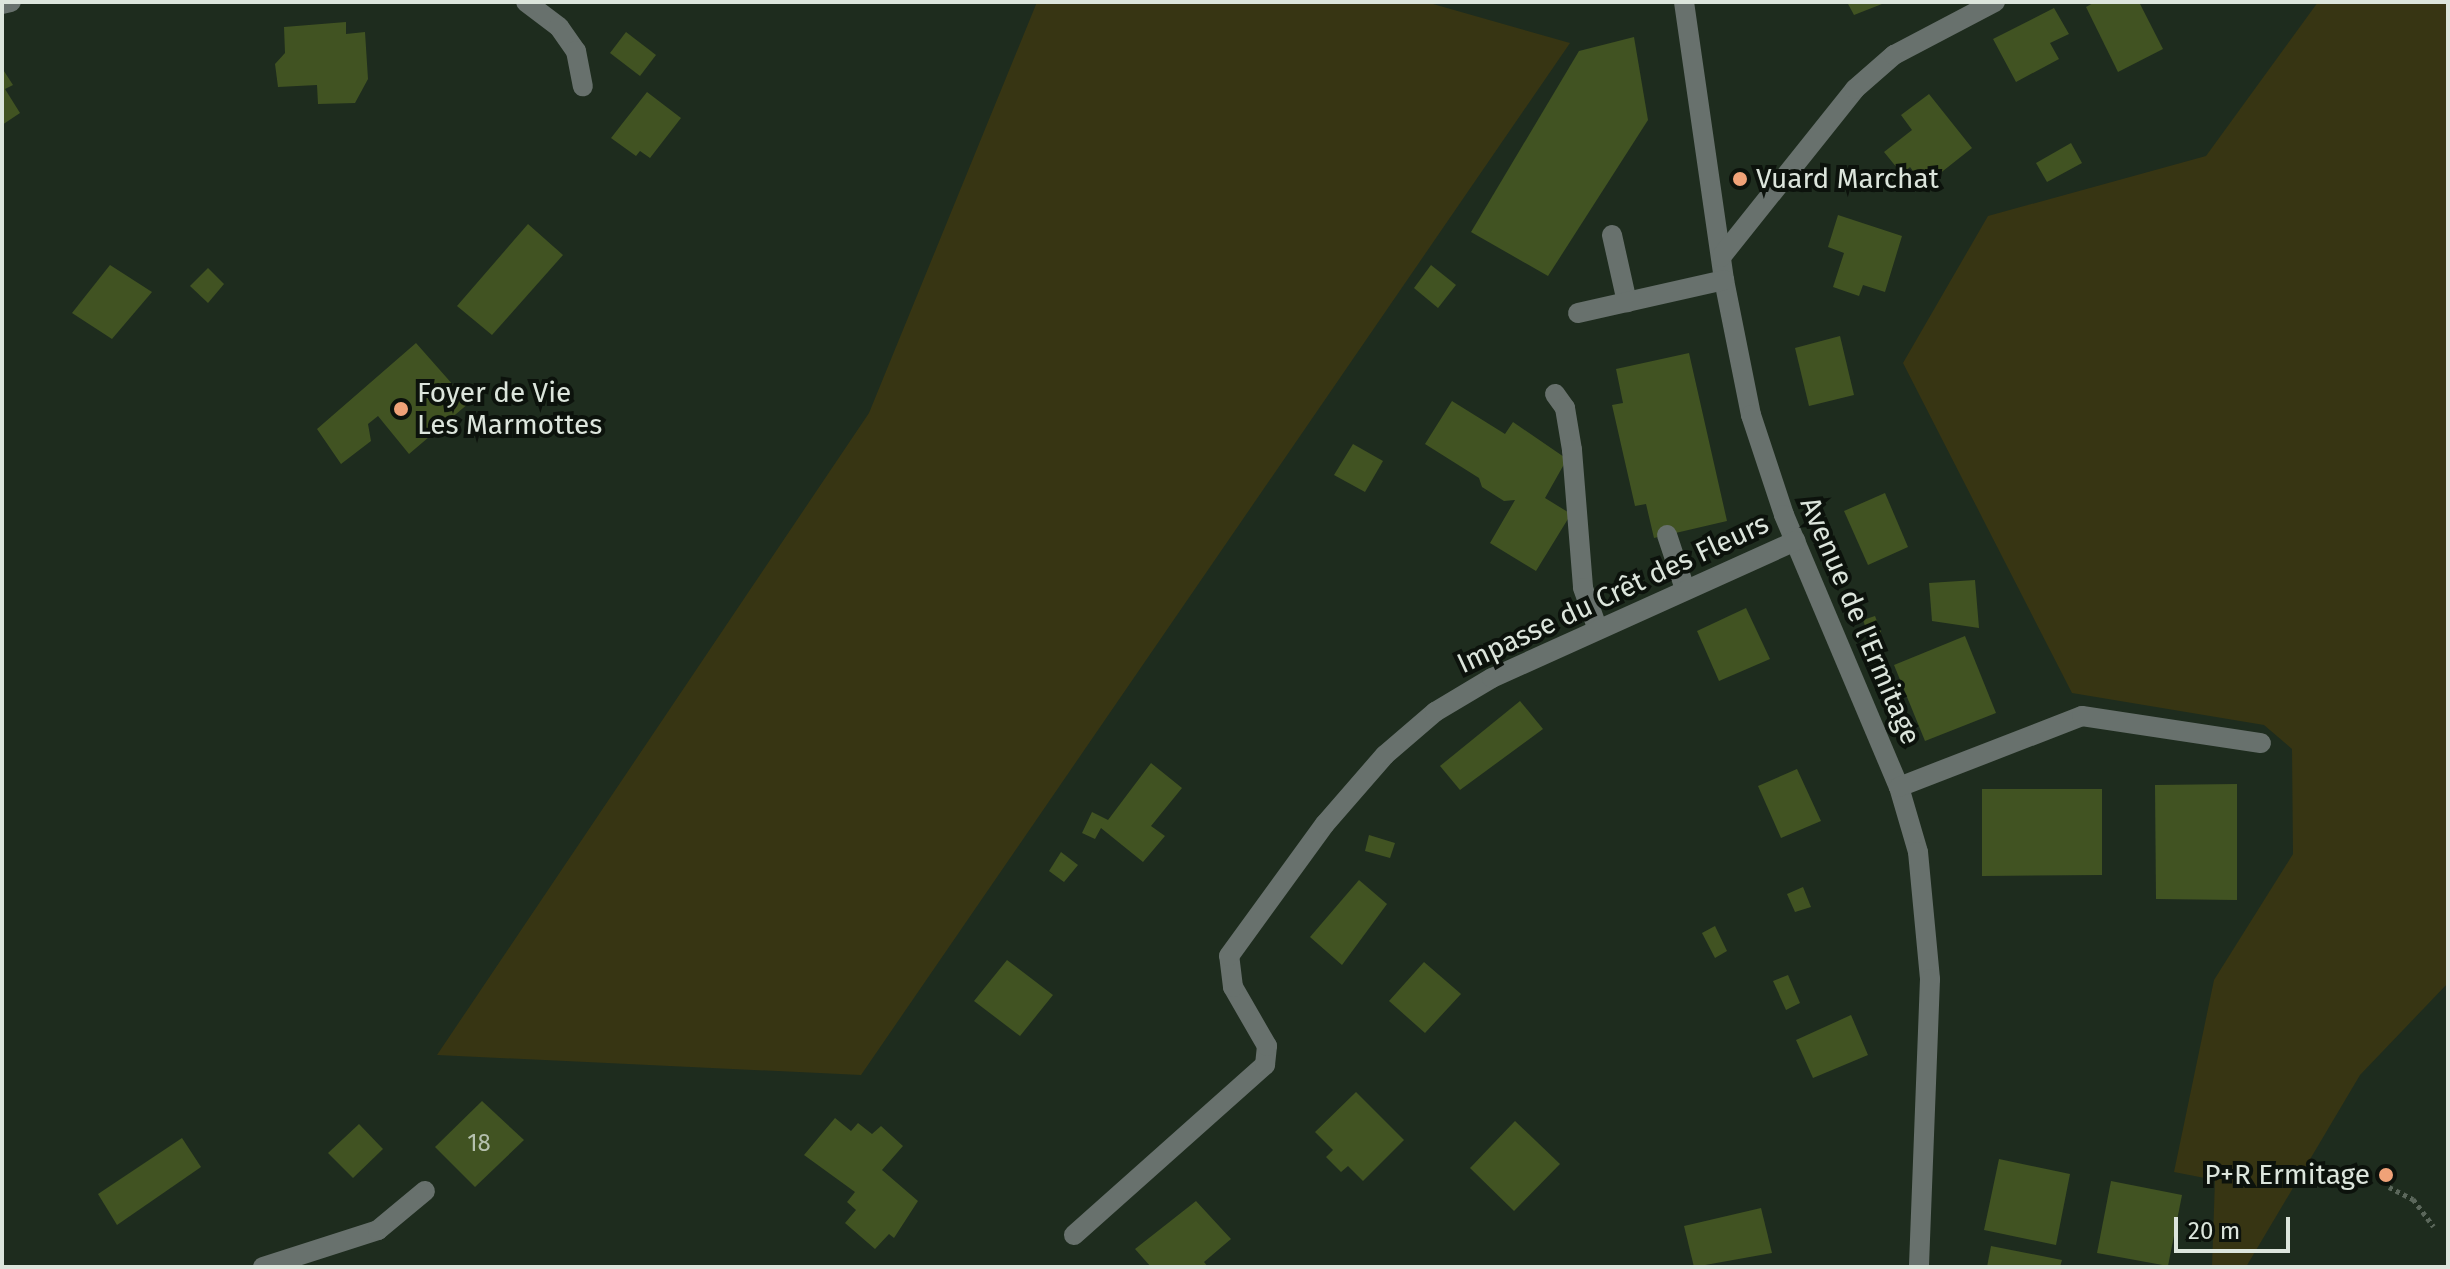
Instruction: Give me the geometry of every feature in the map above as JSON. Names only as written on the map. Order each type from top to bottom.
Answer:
[{"type":"street","points":[[2,4],[11,2]]},
{"type":"street","points":[[526,2],[559,27],[576,51],[583,86]]},
{"type":"street","name":"Avenue de l'Ermitage","points":[[1684,2],[1724,280],[1751,415],[1795,541],[1899,787],[1918,852],[1930,951],[1919,1267]]},
{"type":"street","points":[[1721,257],[1855,89],[1894,55],[1995,2]]},
{"type":"street","points":[[1612,235],[1627,302]]},
{"type":"street","points":[[1578,313],[1724,280]]},
{"type":"street","points":[[1555,394],[1565,408],[1572,450],[1583,588],[1597,627]]},
{"type":"street","points":[[1667,535],[1685,589]]},
{"type":"street","name":"Impasse du Crêt des Fleurs","points":[[1074,1235],[1265,1065],[1267,1046],[1228,977],[1229,956],[1362,779],[1409,732],[1463,693],[1597,627],[1795,541]]},
{"type":"street","points":[[1899,787],[2082,716],[2261,743]]},
{"type":"street","points":[[263,1267],[378,1230],[425,1191]]},
{"type":"path","points":[[2389,1187],[2413,1199],[2433,1226]]},
{"type":"shaded area","points":[[1037,2],[1426,2],[1570,43],[861,1075],[437,1055],[869,413]]},
{"type":"shaded area","points":[[2318,2],[2448,2],[2448,983],[2360,1075],[2246,1267],[2212,1267],[2215,1180],[2174,1172],[2214,980],[2293,854],[2292,749],[2264,725],[2072,693],[1903,363],[1988,216],[2206,156]]},
{"type":"building","points":[[1847,2],[1887,2],[1854,15]]},
{"type":"building","points":[[2095,2],[2139,2],[2163,49],[2118,72],[2086,7]]},
{"type":"building","points":[[2054,8],[2069,34],[2050,43],[2059,59],[2016,82],[1993,39]]},
{"type":"building","points":[[346,22],[346,34],[365,32],[368,79],[355,103],[318,104],[317,85],[278,87],[275,64],[285,53],[284,27]]},
{"type":"building","points":[[626,32],[656,55],[640,76],[610,53]]},
{"type":"building","points":[[1634,37],[1648,120],[1548,276],[1471,232],[1579,51]]},
{"type":"building","points":[[2,68],[13,85],[5,89],[20,113],[2,125]]},
{"type":"building","points":[[647,92],[681,118],[650,158],[640,151],[636,156],[611,138]]},
{"type":"building","points":[[1929,94],[1972,148],[1924,186],[1910,167],[1902,174],[1884,152],[1912,130],[1901,115]]},
{"type":"building","points":[[2071,143],[2082,163],[2047,182],[2036,163]]},
{"type":"building","points":[[1838,215],[1902,236],[1885,292],[1863,285],[1859,296],[1833,287],[1844,253],[1828,247]]},
{"type":"building","points":[[528,224],[563,255],[492,335],[457,306]]},
{"type":"building","points":[[110,265],[152,292],[112,339],[72,313]]},
{"type":"building","points":[[1431,265],[1456,285],[1438,308],[1414,288]]},
{"type":"building","points":[[208,268],[224,284],[208,303],[190,286]]},
{"type":"building","points":[[1840,336],[1854,395],[1809,406],[1795,348]]},
{"type":"building","name":"Foyer de Vie Les Marmottes","points":[[416,343],[469,403],[409,454],[378,416],[368,424],[371,441],[341,464],[317,429]]},
{"type":"building","points":[[1689,353],[1727,521],[1654,538],[1646,504],[1635,506],[1612,405],[1623,403],[1616,369]]},
{"type":"building","points":[[1452,401],[1505,434],[1513,422],[1567,459],[1545,498],[1571,514],[1536,571],[1490,543],[1515,500],[1504,501],[1482,487],[1479,478],[1425,444]]},
{"type":"building","points":[[1353,444],[1383,461],[1365,492],[1334,475]]},
{"type":"building","points":[[1885,493],[1908,547],[1868,565],[1844,511]]},
{"type":"building","points":[[1975,580],[1979,628],[1932,621],[1929,583]]},
{"type":"building","points":[[1746,608],[1770,659],[1719,681],[1697,631]]},
{"type":"building","points":[[1875,616],[1881,632],[1869,637],[1863,620]]},
{"type":"building","points":[[1965,636],[1996,713],[1925,741],[1894,665]]},
{"type":"building","points":[[1520,701],[1543,729],[1460,790],[1440,766]]},
{"type":"building","points":[[1151,763],[1182,788],[1151,826],[1165,836],[1143,862],[1101,828],[1095,839],[1082,833],[1092,812],[1108,820]]},
{"type":"building","points":[[1797,769],[1821,821],[1781,838],[1758,786]]},
{"type":"building","points":[[2237,784],[2237,900],[2156,899],[2155,785]]},
{"type":"building","points":[[1982,789],[2102,789],[2102,875],[1982,876]]},
{"type":"building","points":[[1369,835],[1395,843],[1390,858],[1365,851]]},
{"type":"building","points":[[1061,852],[1078,865],[1064,882],[1049,871]]},
{"type":"building","points":[[1359,880],[1387,904],[1342,965],[1310,937]]},
{"type":"building","points":[[1803,887],[1811,907],[1795,912],[1787,894]]},
{"type":"building","points":[[1715,926],[1727,951],[1715,958],[1702,933]]},
{"type":"building","points":[[1007,960],[1053,995],[1020,1036],[974,1001]]},
{"type":"building","points":[[1424,962],[1461,994],[1425,1033],[1389,1001]]},
{"type":"building","points":[[1788,975],[1800,1003],[1786,1010],[1773,981]]},
{"type":"building","points":[[1851,1015],[1868,1055],[1813,1078],[1796,1040]]},
{"type":"building","points":[[1356,1092],[1404,1140],[1363,1181],[1348,1166],[1341,1172],[1326,1157],[1333,1150],[1315,1132]]},
{"type":"building","points":[[482,1101],[524,1140],[475,1187],[435,1147]]},
{"type":"building","points":[[835,1118],[851,1131],[858,1123],[872,1134],[881,1126],[903,1146],[882,1170],[918,1201],[894,1238],[889,1234],[875,1249],[845,1223],[856,1210],[847,1202],[855,1192],[804,1155]]},
{"type":"building","points":[[1515,1121],[1560,1164],[1514,1211],[1470,1168]]},
{"type":"building","points":[[359,1124],[383,1149],[353,1178],[328,1153]]},
{"type":"building","points":[[182,1138],[201,1167],[117,1225],[98,1194]]},
{"type":"building","points":[[1999,1159],[2070,1174],[2056,1245],[1984,1230]]},
{"type":"building","points":[[2111,1181],[2182,1195],[2168,1266],[2097,1253]]},
{"type":"building","points":[[1196,1201],[1231,1239],[1204,1262],[1208,1267],[1151,1267],[1135,1249]]},
{"type":"building","points":[[1761,1208],[1772,1253],[1694,1267],[1684,1226]]},
{"type":"building","points":[[1991,1246],[2062,1260],[2060,1267],[1987,1267]]},
{"type":"place","name":"Vuard Marchat","points":[[1740,179]]},
{"type":"place","name":"Foyer de Vie Les Marmottes","points":[[401,409]]},
{"type":"place","name":"P+R Ermitage","points":[[2386,1175]]}]
